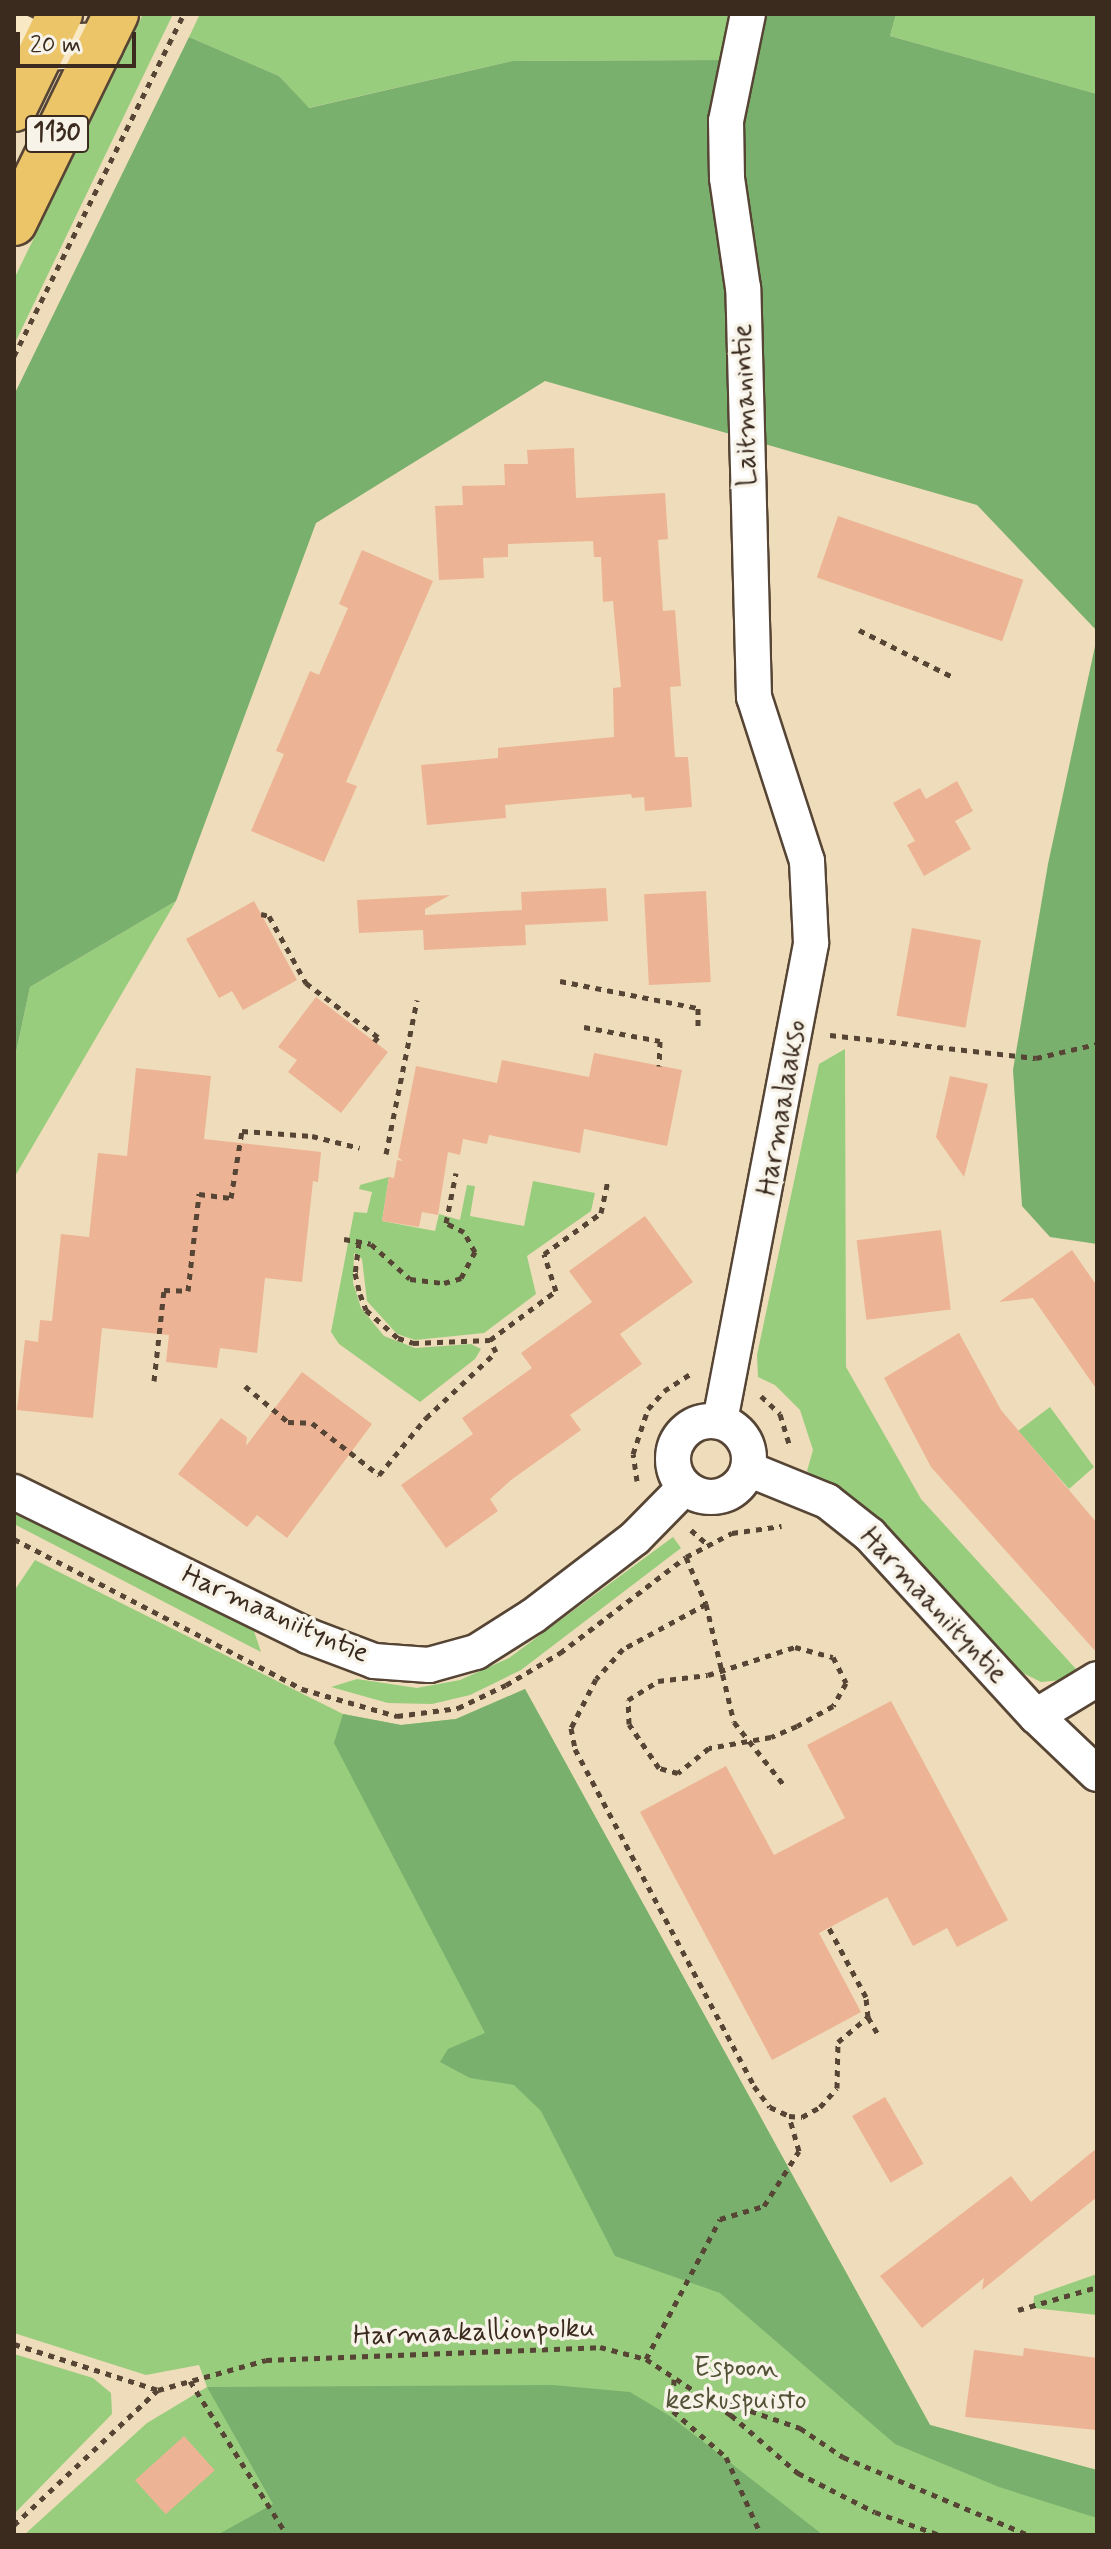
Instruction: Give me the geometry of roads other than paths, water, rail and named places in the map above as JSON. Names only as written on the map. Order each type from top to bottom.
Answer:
[{"type":"main road","name":"1130","points":[[14,223],[99,24]]},
{"type":"main road","name":"1130","points":[[14,109],[39,32]]},
{"type":"street","name":"Laitmanintie","points":[[748,14],[728,90],[727,178],[743,288],[754,697],[785,794]]},
{"type":"street","points":[[39,32],[99,24]]},
{"type":"street","name":"Harmaalaakso","points":[[720,1421],[797,1031],[811,943],[812,895],[798,826],[785,794]]},
{"type":"street","points":[[720,1421],[746,1442],[748,1469],[736,1489],[719,1497],[694,1494],[685,1487],[672,1463],[677,1440],[693,1425],[720,1421]]},
{"type":"street","name":"Harmaaniityntie","points":[[748,1469],[827,1501],[870,1535],[1036,1716],[1097,1774]]},
{"type":"street","name":"Harmaaniityntie","points":[[14,1492],[308,1636],[374,1661],[429,1665],[476,1652],[533,1616],[635,1538],[685,1487]]},
{"type":"street","points":[[1036,1716],[1097,1679]]},
{"type":"park label","name":"Espoon keskuspuisto","points":[[736,2385]]}]
